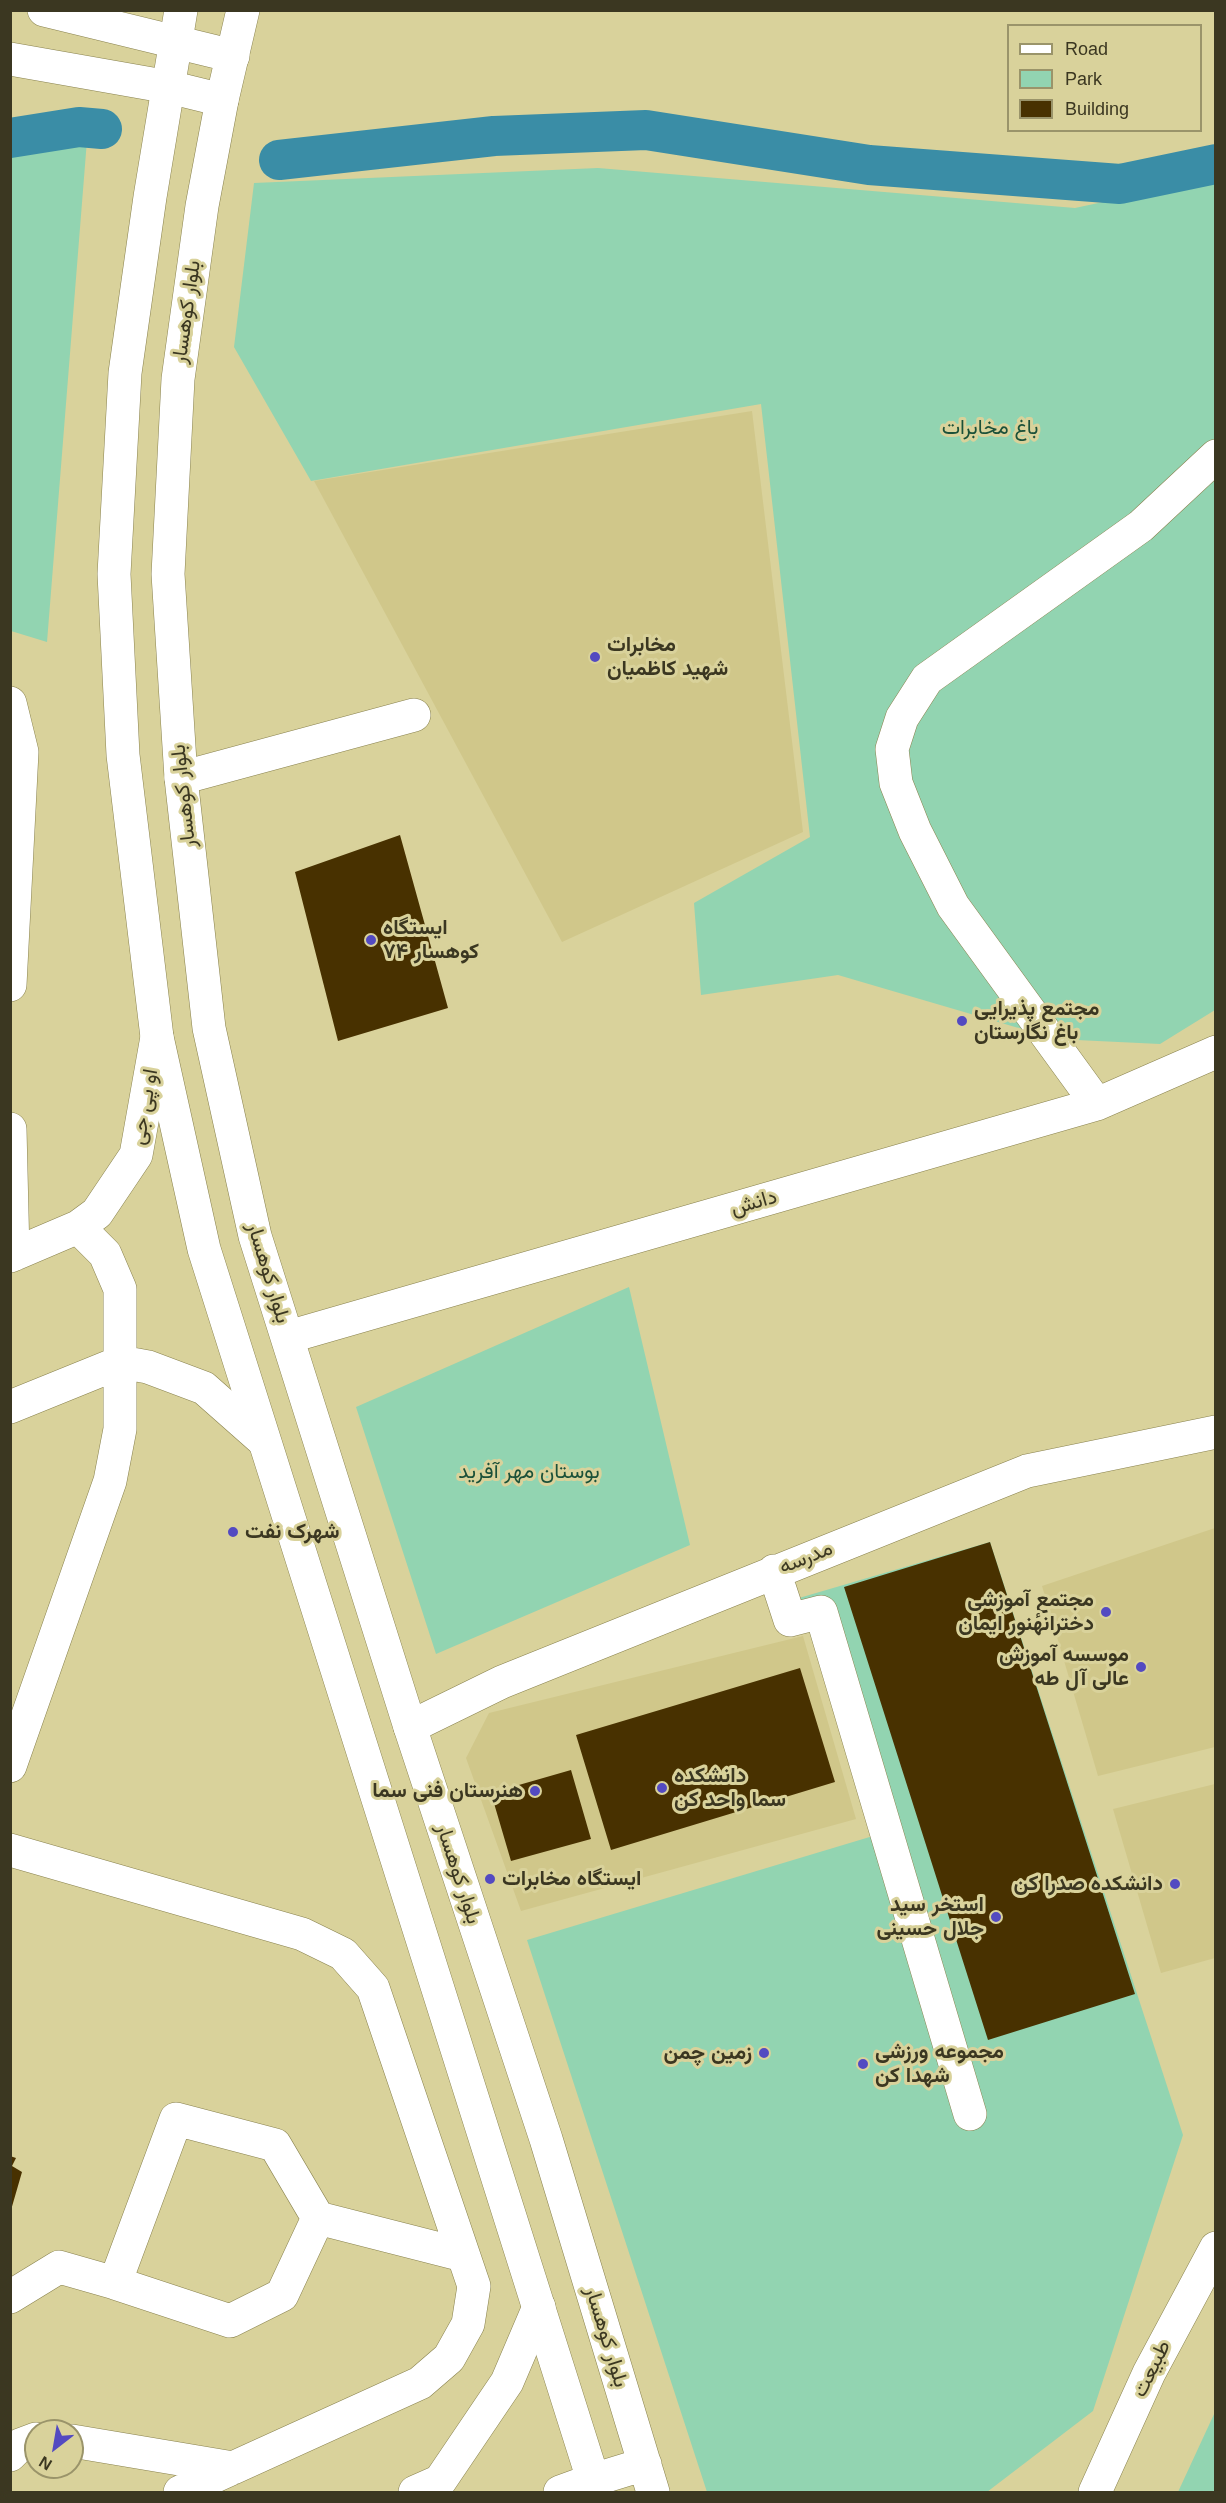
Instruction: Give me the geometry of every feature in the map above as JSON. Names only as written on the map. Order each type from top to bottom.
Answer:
[{"type":"street","points":[[44,10],[175,44],[233,56]]},
{"type":"street","points":[[181,10],[125,373],[114,574],[123,754],[157,1037],[204,1249],[595,2486]]},
{"type":"street","name":"بلوار کوهسار","points":[[243,10],[222,100],[202,206],[178,379],[168,574],[181,778],[209,1028],[255,1236],[410,1727],[546,2139],[649,2478]]},
{"type":"street","points":[[10,59],[169,87],[222,100]]},
{"type":"street","points":[[1097,1104],[953,906],[915,831],[896,783],[892,749],[902,718],[927,679],[1141,526],[1215,456]]},
{"type":"street","points":[[10,704],[22,752],[14,862],[10,985]]},
{"type":"street","points":[[181,778],[414,715]]},
{"type":"street","name":"او پی جی","points":[[12,1255],[78,1227],[97,1214],[136,1155],[157,1037]]},
{"type":"street","name":"دانش","points":[[288,1337],[1097,1104],[1215,1052]]},
{"type":"street","points":[[10,1129],[12,1255]]},
{"type":"street","points":[[10,1766],[110,1481],[120,1429],[120,1289],[105,1254],[78,1227]]},
{"type":"street","points":[[10,1407],[121,1362],[148,1367],[204,1388],[264,1442]]},
{"type":"street","name":"مدرسه","points":[[410,1727],[502,1682],[1027,1471],[1215,1432]]},
{"type":"street","points":[[774,1571],[790,1620],[821,1612],[969,2114]]},
{"type":"street","points":[[10,1850],[302,1934],[343,1954],[373,1988],[474,2286],[468,2324],[449,2358],[420,2383],[180,2493]]},
{"type":"street","points":[[115,2283],[176,2119],[275,2145],[318,2218],[463,2255]]},
{"type":"street","points":[[10,2297],[59,2267],[230,2321],[282,2295],[318,2218]]},
{"type":"street","name":"طبیعت","points":[[1095,2493],[1149,2373],[1215,2248]]},
{"type":"street","points":[[415,2493],[440,2481],[507,2382],[539,2307]]},
{"type":"street","points":[[84,2443],[233,2468]]},
{"type":"street","points":[[10,2456],[24,2444]]},
{"type":"street","points":[[560,2493],[649,2478]]},
{"type":"shaded area","name":"مخابرات شهید کاظمیان","points":[[752,411],[803,832],[562,942],[314,481]]},
{"type":"shaded area","name":"موسسه آموزش عالی آل طه","points":[[1215,1528],[1215,1747],[1098,1776],[1042,1586]]},
{"type":"shaded area","name":"دانشکده سما واحد کن","points":[[803,1636],[856,1819],[521,1911],[466,1758],[489,1713]]},
{"type":"shaded area","name":"دانشکده صدرا کن","points":[[1215,1784],[1215,1958],[1161,1973],[1113,1809]]},
{"type":"green space","points":[[87,140],[47,642],[11,631],[11,156]]},
{"type":"green space","name":"باغ مخابرات","points":[[598,168],[1075,208],[1215,178],[1215,1010],[1160,1044],[1056,1039],[838,975],[701,995],[694,903],[810,837],[761,404],[311,481],[234,347],[254,183]]},
{"type":"green space","name":"بوستان مهر آفرید","points":[[629,1287],[690,1545],[436,1654],[356,1407]]},
{"type":"green space","name":"مجموعه ورزشی شهدا کن","points":[[990,1542],[1183,2135],[1093,2411],[987,2492],[707,2492],[527,1940],[873,1836],[799,1598]]},
{"type":"green space","points":[[1215,2412],[1215,2492],[1178,2492]]},
{"type":"building","name":"ایستگاه ۷۴ کوهسار","points":[[400,835],[448,1008],[338,1041],[295,872]]},
{"type":"building","points":[[990,1542],[1135,1994],[988,2040],[844,1587]]},
{"type":"building","points":[[800,1668],[835,1782],[611,1850],[576,1735]]},
{"type":"building","points":[[571,1770],[591,1839],[511,1861],[491,1793]]},
{"type":"building","points":[[10,2156],[16,2158],[12,2166],[22,2172],[11,2210]]},
{"type":"waterway","points":[[10,138],[79,127],[102,129]]},
{"type":"waterway","points":[[279,160],[494,136],[646,130],[869,165],[1120,184],[1216,164]]},
{"type":"place","name":"مخابرات شهید کاظمیان","points":[[595,657]]},
{"type":"place","name":"ایستگاه ۷۴ کوهسار","points":[[371,940]]},
{"type":"place","name":"مجتمع پذیرایی باغ نگارستان","points":[[962,1021]]},
{"type":"place","name":"شهرک نفت","points":[[233,1532]]},
{"type":"place","name":"مجتمع آموزشی دخترانهٔنور ایمان","points":[[1106,1612]]},
{"type":"place","name":"موسسه آموزش عالی آل طه","points":[[1141,1667]]},
{"type":"place","name":"دانشکده سما واحد کن","points":[[662,1788]]},
{"type":"place","name":"هنرستان فنی سما","points":[[535,1791]]},
{"type":"place","name":"ایستگاه مخابرات","points":[[490,1879]]},
{"type":"place","name":"دانشکده صدرا کن","points":[[1175,1884]]},
{"type":"place","name":"استخر سید جلال حسینی","points":[[996,1917]]},
{"type":"place","name":"زمین چمن","points":[[764,2053]]},
{"type":"place","name":"مجموعه ورزشی شهدا کن","points":[[863,2064]]}]
